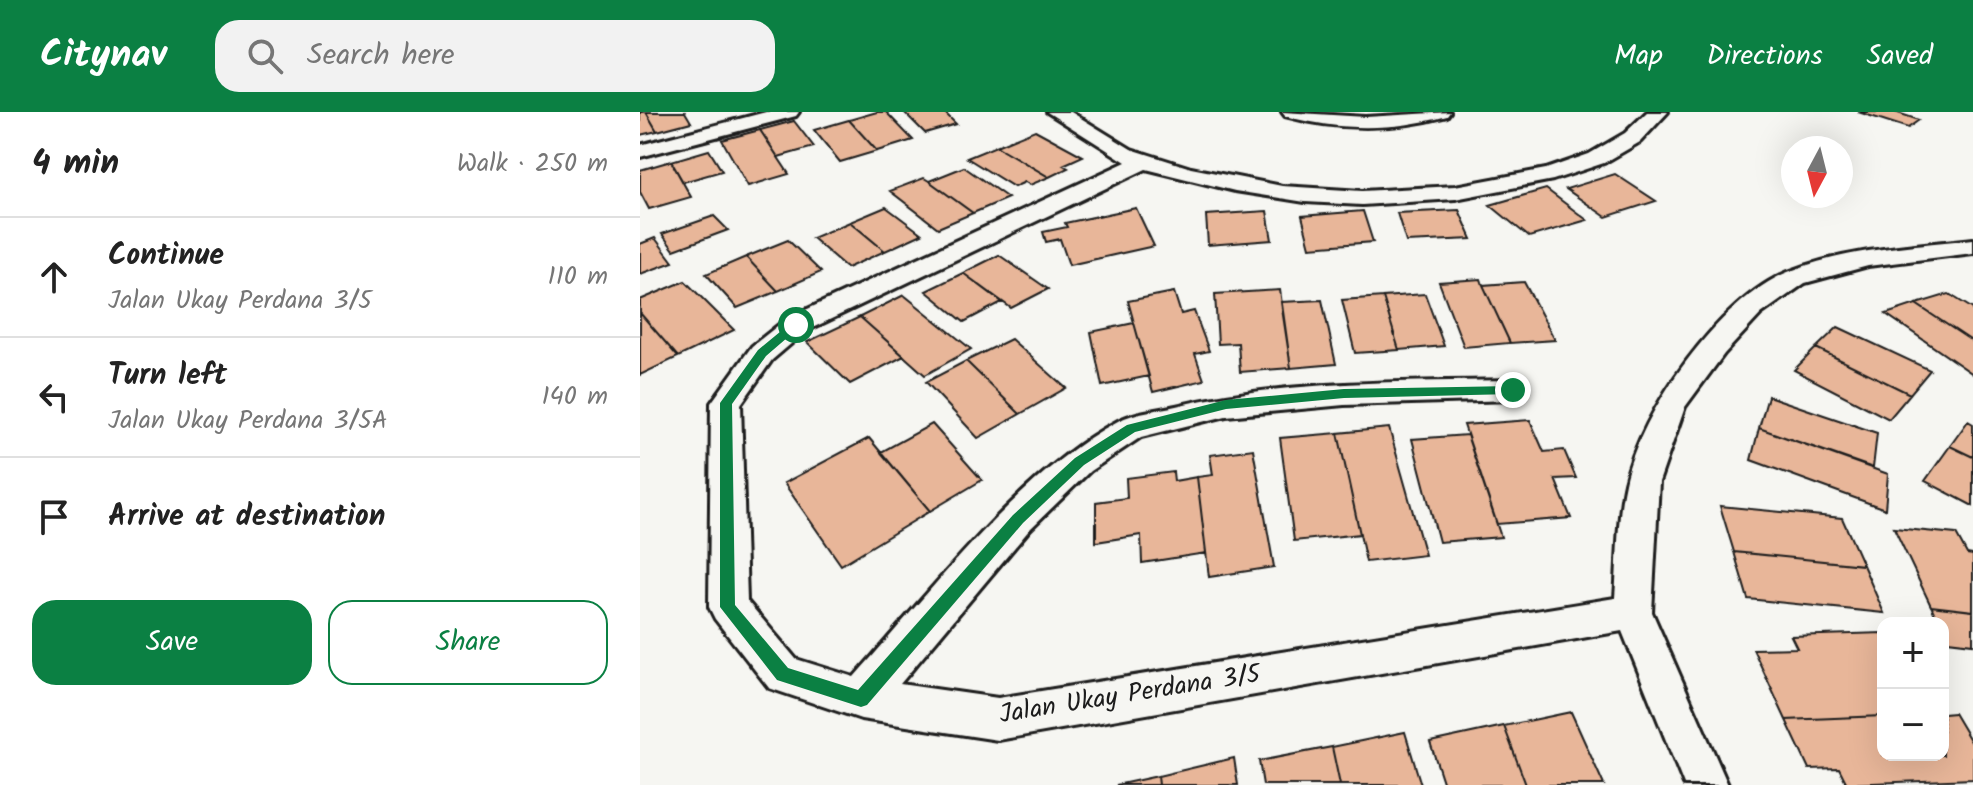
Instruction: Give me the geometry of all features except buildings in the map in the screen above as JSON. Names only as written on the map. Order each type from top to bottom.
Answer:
[{"type":"street","points":[[640,151],[789,112]]},
{"type":"street","points":[[1057,112],[1144,162],[1278,191],[1328,197],[1447,194],[1553,173],[1596,159],[1633,138],[1658,112]]},
{"type":"street","points":[[1292,112],[1319,121],[1373,122],[1422,118],[1440,112]]},
{"type":"street","name":"Jalan Ukay Perdana 3/5","points":[[1144,162],[796,325],[762,353],[726,403],[728,607],[783,674],[861,699],[998,719],[1633,612]]},
{"type":"street","points":[[1706,785],[1633,612],[1642,482],[1671,404],[1714,347],[1752,308],[1796,278],[1867,259],[1973,246]]},
{"type":"street","points":[[861,699],[1018,519],[1079,462],[1131,428],[1226,405],[1344,394],[1513,390]]},
{"type":"route","points":[[796,325],[762,353],[726,403],[728,607],[783,674],[861,699],[1018,519],[1079,462],[1131,428],[1226,405],[1344,394],[1513,390]]}]
